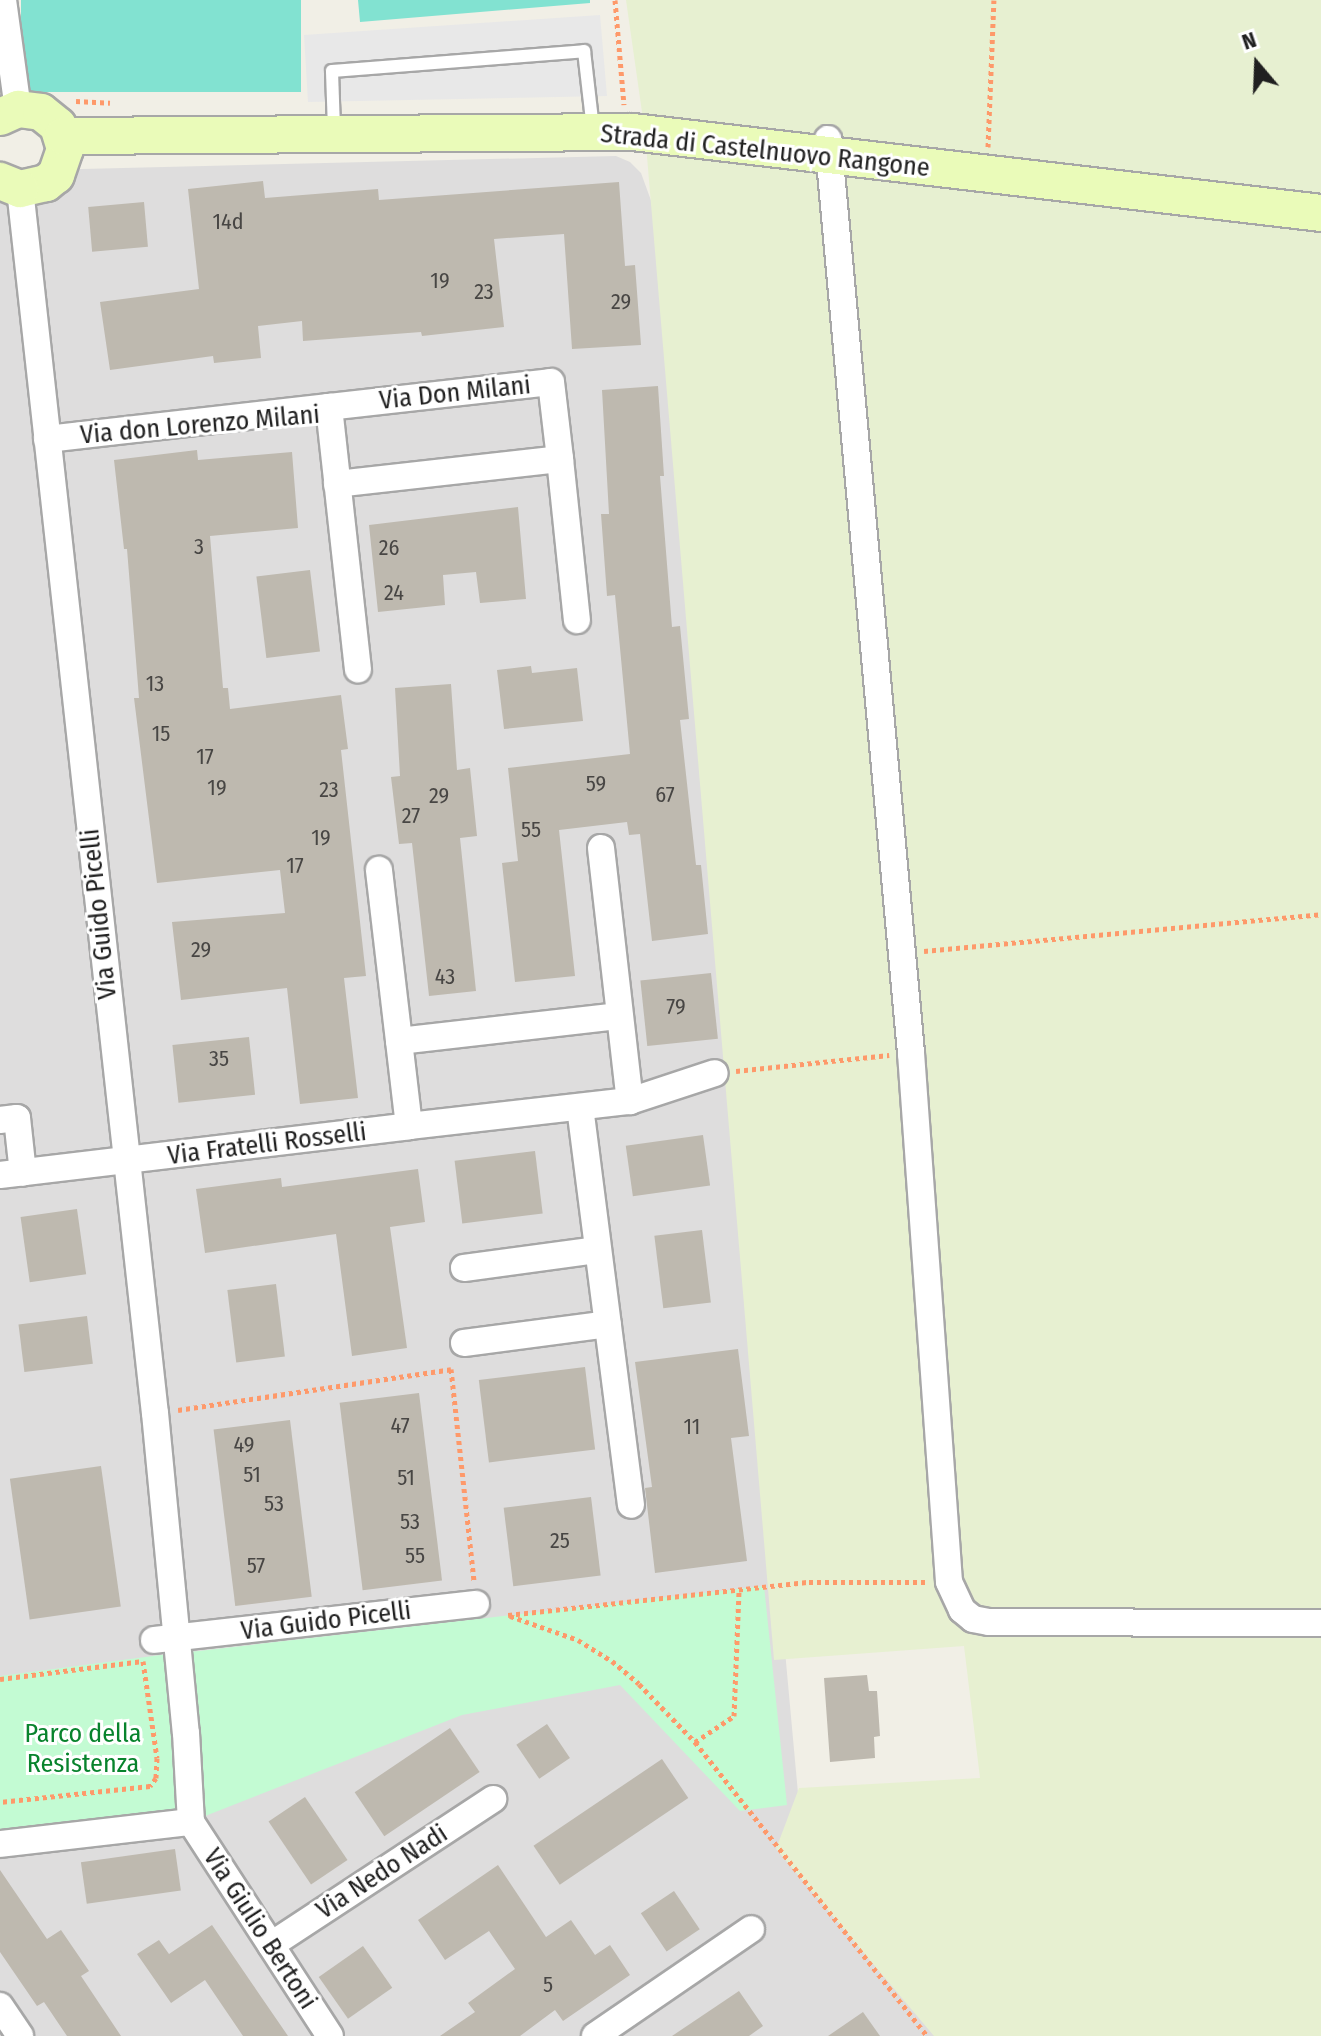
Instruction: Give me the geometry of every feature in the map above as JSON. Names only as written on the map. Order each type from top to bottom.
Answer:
[{"type":"main road","points":[[9,113],[41,112],[50,118],[63,136],[65,149],[56,175],[46,183],[10,185]]},
{"type":"main road","name":"Strada di Castelnuovo Rangone","points":[[63,136],[593,131],[828,148],[1321,213]]},
{"type":"street","points":[[3,0],[9,113]]},
{"type":"street","points":[[828,148],[911,1053],[949,1582],[962,1610],[973,1619],[989,1622],[1321,1623]]},
{"type":"street","name":"Via Guido Picelli","points":[[10,185],[47,439],[155,1413],[166,1639],[191,1822]]},
{"type":"street","name":"Via Don Milani","points":[[329,407],[551,382],[560,459]]},
{"type":"street","name":"Via don Lorenzo Milani","points":[[47,439],[329,407],[358,669]]},
{"type":"street","points":[[337,484],[560,459],[577,620]]},
{"type":"street","points":[[601,848],[630,1101]]},
{"type":"street","points":[[379,870],[409,1126]]},
{"type":"street","points":[[399,1041],[620,1016]]},
{"type":"street","name":"Via Fratelli Rosselli","points":[[12,1174],[630,1101],[715,1073]]},
{"type":"street","points":[[580,1107],[631,1505]]},
{"type":"street","points":[[0,1120],[17,1118],[12,1174]]},
{"type":"street","points":[[464,1268],[598,1250]]},
{"type":"street","points":[[464,1343],[608,1324]]},
{"type":"street","name":"Via Guido Picelli","points":[[166,1639],[476,1604]]},
{"type":"street","name":"Via Nedo Nadi","points":[[271,1945],[493,1799]]},
{"type":"street","points":[[0,1844],[191,1822]]},
{"type":"street","name":"Via Giulio Bertoni","points":[[191,1822],[330,2036]]},
{"type":"street","points":[[595,2036],[751,1929]]},
{"type":"street","points":[[0,2006],[20,2036]]},
{"type":"lane","points":[[334,132],[332,71],[584,51],[593,131]]},
{"type":"path","points":[[615,0],[624,106]]},
{"type":"path","points":[[987,157],[994,0]]},
{"type":"path","points":[[902,953],[1321,914]]},
{"type":"path","points":[[715,1073],[911,1053]]},
{"type":"path","points":[[175,1411],[451,1369],[476,1604],[578,1640],[612,1661],[695,1742],[927,2036]]},
{"type":"path","points":[[508,1615],[809,1582],[949,1582]]},
{"type":"path","points":[[695,1742],[734,1716],[739,1590]]},
{"type":"path","points":[[0,1679],[143,1661],[157,1758],[156,1778],[150,1786],[0,1802]]},
{"type":"shaded area","points":[[21,0],[301,0],[301,92],[21,92]]},
{"type":"shaded area","points":[[358,0],[590,0],[590,3],[360,22]]},
{"type":"shaded area","points":[[600,15],[607,96],[308,102],[304,35]]},
{"type":"shaded area","points":[[616,156],[630,162],[641,173],[653,206],[802,1837],[939,2036],[0,2036],[0,171]]},
{"type":"green space","points":[[626,0],[1321,0],[1321,2036],[934,2036],[776,1849],[799,1788],[980,1778],[964,1646],[774,1660],[645,133]]},
{"type":"green space","points":[[764,1586],[787,1805],[740,1811],[620,1685],[462,1715],[195,1820],[181,1653]]},
{"type":"green space","name":"Parco della Resistenza","points":[[176,1653],[188,1820],[0,1841],[0,1676]]},
{"type":"building","points":[[263,181],[265,198],[378,189],[379,200],[619,182],[625,266],[635,265],[641,345],[572,349],[564,234],[494,239],[504,327],[422,336],[421,332],[303,341],[302,321],[258,326],[261,358],[214,363],[213,356],[110,370],[100,302],[199,289],[188,189]]},
{"type":"building","points":[[144,202],[148,247],[92,252],[88,207]]},
{"type":"building","points":[[658,386],[664,476],[660,476],[672,627],[680,626],[689,719],[680,720],[696,865],[701,865],[708,934],[652,941],[640,834],[629,835],[627,822],[559,830],[575,976],[515,982],[502,863],[518,861],[508,768],[630,754],[615,595],[607,596],[601,514],[609,514],[602,390]]},
{"type":"building","points":[[197,450],[198,460],[292,452],[298,528],[210,536],[223,688],[228,688],[230,709],[341,695],[348,749],[341,750],[366,976],[344,978],[358,1098],[300,1104],[287,988],[181,1000],[172,922],[285,913],[280,870],[157,883],[134,698],[139,698],[127,549],[124,549],[114,460]]},
{"type":"building","points":[[518,507],[526,599],[480,603],[476,572],[443,575],[445,605],[378,612],[369,525]]},
{"type":"building","points":[[310,570],[320,651],[266,658],[256,577]]},
{"type":"building","points":[[531,666],[532,673],[577,668],[583,721],[504,729],[497,670]]},
{"type":"building","points":[[451,684],[457,770],[470,768],[477,836],[460,838],[476,991],[429,996],[412,843],[399,844],[391,777],[400,776],[395,688]]},
{"type":"building","points":[[711,973],[718,1039],[647,1046],[640,980]]},
{"type":"building","points":[[249,1037],[255,1095],[178,1103],[172,1045]]},
{"type":"building","points":[[703,1135],[710,1186],[633,1196],[626,1146]]},
{"type":"building","points":[[535,1151],[543,1214],[462,1223],[455,1161]]},
{"type":"building","points":[[418,1169],[425,1222],[390,1227],[407,1348],[352,1356],[336,1234],[205,1253],[196,1189],[281,1178],[282,1187]]},
{"type":"building","points":[[77,1209],[86,1274],[30,1282],[21,1217]]},
{"type":"building","points":[[702,1230],[711,1302],[663,1308],[654,1236]]},
{"type":"building","points":[[276,1284],[285,1356],[236,1362],[227,1290]]},
{"type":"building","points":[[87,1316],[93,1364],[24,1372],[19,1324]]},
{"type":"building","points":[[738,1349],[749,1436],[731,1438],[747,1561],[655,1573],[645,1488],[652,1487],[635,1362]]},
{"type":"building","points":[[585,1367],[595,1449],[489,1462],[479,1380]]},
{"type":"building","points":[[419,1393],[442,1581],[363,1590],[340,1403]]},
{"type":"building","points":[[290,1420],[312,1597],[235,1606],[214,1429]]},
{"type":"building","points":[[101,1466],[121,1607],[30,1619],[10,1479]]},
{"type":"building","points":[[591,1497],[601,1575],[513,1586],[504,1508]]},
{"type":"building","points":[[867,1675],[869,1691],[877,1691],[880,1736],[874,1737],[875,1758],[830,1762],[824,1678]]},
{"type":"building","points":[[547,1724],[570,1758],[539,1779],[516,1745]]},
{"type":"building","points":[[450,1728],[480,1772],[384,1836],[355,1792]]},
{"type":"building","points":[[662,1759],[688,1798],[560,1885],[533,1846]]},
{"type":"building","points":[[305,1797],[347,1860],[311,1885],[269,1822]]},
{"type":"building","points":[[175,1849],[181,1891],[87,1904],[81,1862]]},
{"type":"building","points":[[498,1865],[546,1937],[571,1920],[595,1955],[610,1945],[630,1975],[563,2021],[555,2010],[520,2036],[440,2036],[475,2012],[468,2003],[515,1969],[489,1931],[445,1960],[418,1920]]},
{"type":"building","points":[[0,1870],[47,1939],[61,1930],[89,1971],[81,1976],[121,2036],[67,2036],[44,2002],[37,2006],[0,1952]]},
{"type":"building","points":[[674,1891],[700,1929],[667,1952],[641,1913]]},
{"type":"building","points":[[212,1925],[288,2036],[243,2036],[205,1980],[171,2003],[137,1954],[159,1940],[169,1954]]},
{"type":"building","points":[[363,1946],[392,1988],[348,2019],[319,1977]]},
{"type":"building","points":[[739,1991],[763,2026],[749,2036],[672,2036]]},
{"type":"building","points":[[863,2012],[880,2036],[828,2036]]}]
